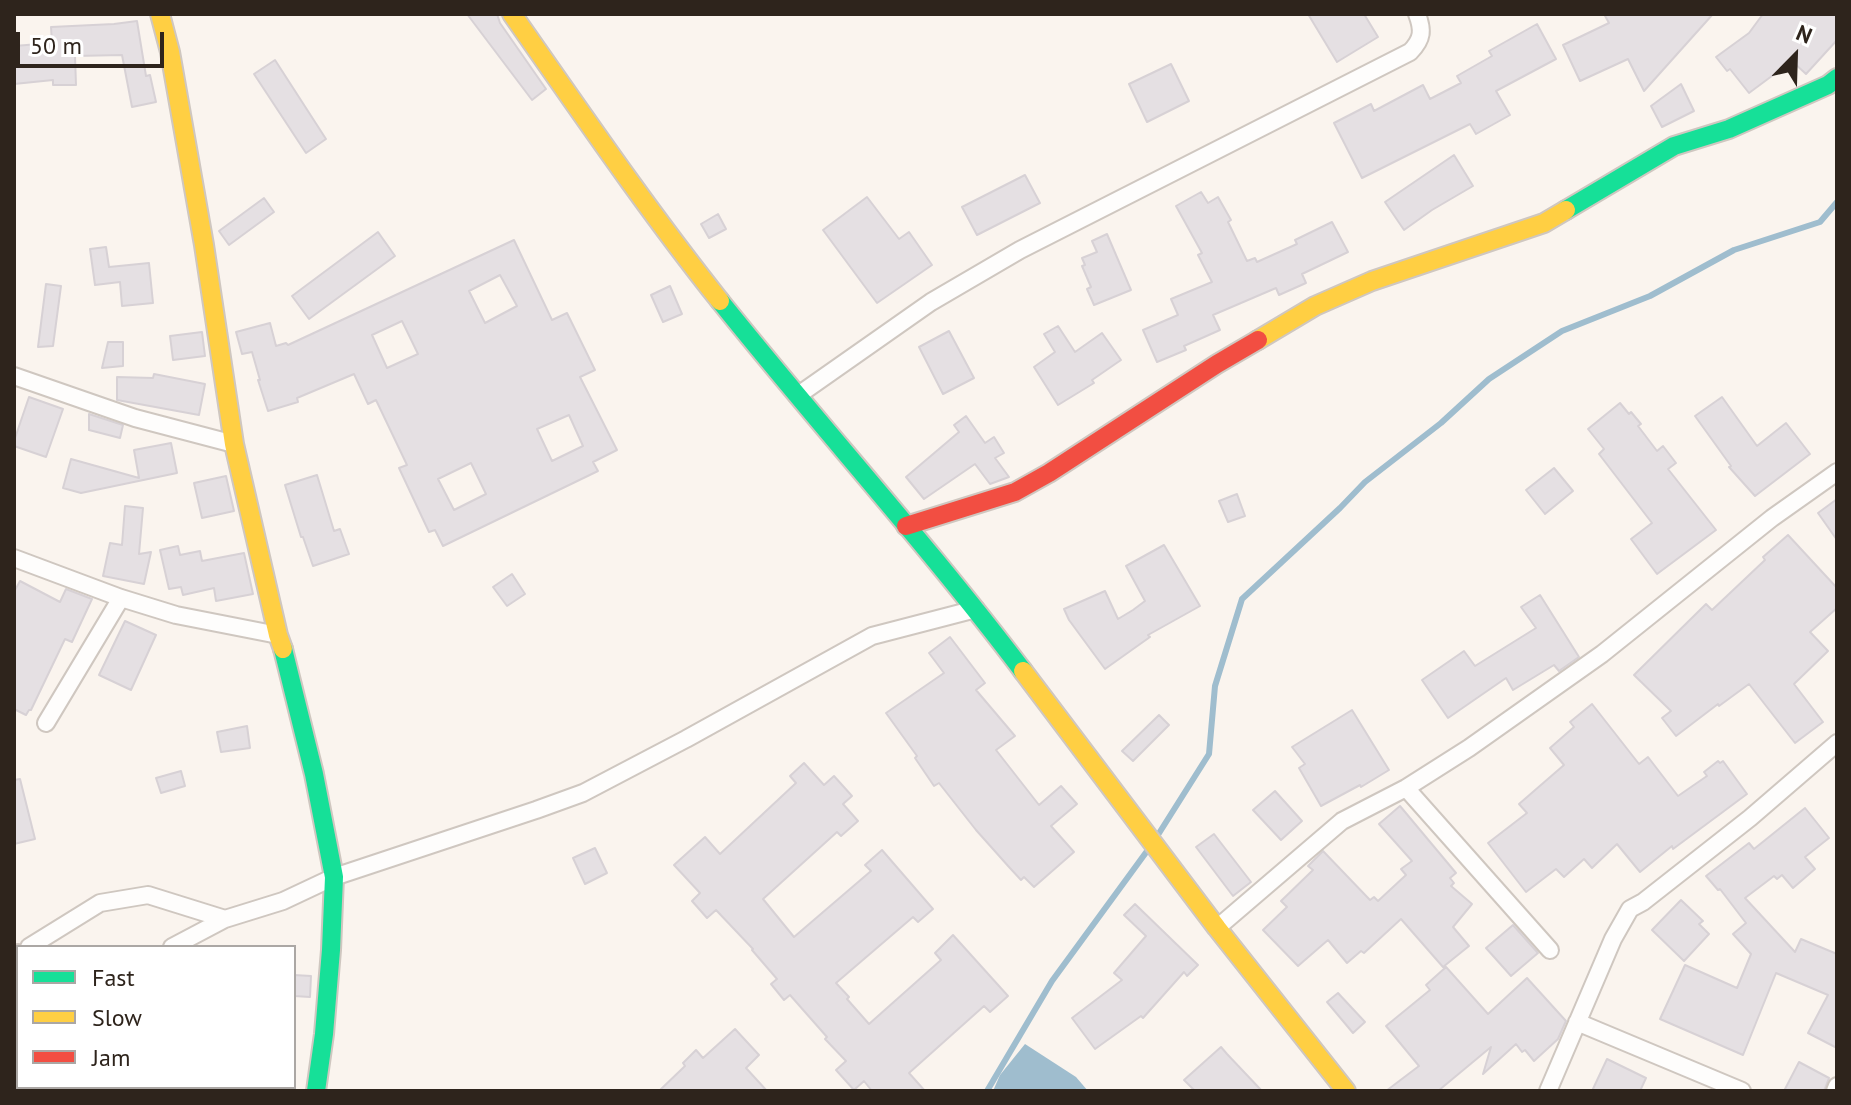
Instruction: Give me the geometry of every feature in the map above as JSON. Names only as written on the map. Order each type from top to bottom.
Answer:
[{"type":"street","points":[[160,14],[170,52],[204,245],[234,444],[314,774],[334,877],[326,1020],[316,1091]]},
{"type":"street","points":[[512,14],[684,256],[976,609],[1217,928],[1346,1091]]},
{"type":"street","points":[[797,396],[931,302],[1020,250],[1410,52],[1421,38],[1422,29],[1417,14]]},
{"type":"street","points":[[906,526],[1015,492],[1315,306],[1372,281],[1544,223],[1674,146],[1729,129],[1828,85],[1837,78]]},
{"type":"street","points":[[14,376],[135,418],[234,444]]},
{"type":"street","points":[[1217,928],[1342,821],[1406,788],[1469,748],[1602,654],[1772,518],[1837,472]]},
{"type":"street","points":[[14,558],[176,615],[278,635]]},
{"type":"street","points":[[46,723],[121,598]]},
{"type":"street","points":[[176,945],[225,919],[283,901],[334,877],[583,793],[872,636],[976,609]]},
{"type":"street","points":[[1548,1091],[1613,939],[1630,909],[1750,818],[1837,743]]},
{"type":"street","points":[[1406,788],[1550,950]]},
{"type":"street","points":[[32,945],[100,903],[148,895],[225,919]]},
{"type":"street","points":[[1577,1022],[1742,1091]]},
{"type":"water","points":[[1025,1044],[1076,1077],[1088,1091],[993,1091],[1000,1075]]},
{"type":"building","points":[[467,14],[497,14],[500,23],[546,89],[532,100]]},
{"type":"building","points":[[1308,14],[1364,14],[1378,37],[1337,62]]},
{"type":"building","points":[[1604,14],[1713,14],[1644,91],[1628,59],[1580,81],[1563,45],[1609,23]]},
{"type":"building","points":[[1763,14],[1837,14],[1837,40],[1806,74],[1792,61],[1749,93],[1716,57],[1749,33]]},
{"type":"building","points":[[137,21],[146,76],[150,75],[156,102],[132,107],[122,55],[75,56],[76,85],[53,85],[53,80],[14,84],[14,46],[52,43],[51,27]]},
{"type":"building","points":[[1537,24],[1556,59],[1496,91],[1510,115],[1476,134],[1470,124],[1362,178],[1334,123],[1371,104],[1374,111],[1423,85],[1430,99],[1461,83],[1457,76],[1492,56],[1489,51]]},
{"type":"building","points":[[275,60],[326,139],[306,153],[254,74]]},
{"type":"building","points":[[1171,64],[1189,101],[1147,122],[1129,84]]},
{"type":"building","points":[[1681,84],[1694,111],[1662,127],[1651,106]]},
{"type":"building","points":[[1454,155],[1473,186],[1404,230],[1385,202]]},
{"type":"building","points":[[1025,175],[1040,203],[977,235],[962,207]]},
{"type":"building","points":[[1201,192],[1208,203],[1218,197],[1247,261],[1255,258],[1257,262],[1297,244],[1295,240],[1332,222],[1348,252],[1302,274],[1306,283],[1279,295],[1276,288],[1213,315],[1220,330],[1184,346],[1186,350],[1157,362],[1143,330],[1178,315],[1171,299],[1212,282],[1198,255],[1202,253],[1176,206]]},
{"type":"building","points":[[867,197],[899,239],[909,232],[932,265],[877,303],[823,230]]},
{"type":"building","points":[[264,198],[274,212],[229,245],[219,231]]},
{"type":"building","points":[[718,214],[726,229],[709,238],[701,224]]},
{"type":"building","points":[[378,232],[395,256],[309,319],[292,296]]},
{"type":"building","points":[[1107,234],[1131,290],[1094,305],[1087,289],[1091,287],[1082,258],[1097,252],[1092,241]]},
{"type":"building","points":[[514,240],[552,320],[567,313],[595,370],[580,377],[617,450],[593,462],[598,471],[443,546],[435,530],[429,532],[399,468],[407,465],[376,400],[368,404],[354,374],[297,398],[298,402],[268,411],[252,352],[242,354],[236,332],[270,323],[276,346],[288,345]],"holes":[[[500,275],[517,306],[485,323],[469,291]],[[402,321],[418,354],[387,368],[372,335]],[[569,415],[583,446],[552,461],[537,429]],[[471,463],[486,494],[454,510],[438,479]]]},
{"type":"building","points":[[106,247],[109,267],[149,263],[153,303],[122,306],[120,282],[95,285],[90,249]]},
{"type":"building","points":[[46,284],[61,286],[53,346],[38,347]]},
{"type":"building","points":[[670,286],[682,314],[663,322],[651,295]]},
{"type":"building","points":[[1058,326],[1075,352],[1102,333],[1121,360],[1092,380],[1094,383],[1058,405],[1034,367],[1055,352],[1044,334]]},
{"type":"building","points":[[949,331],[974,378],[943,394],[919,347]]},
{"type":"building","points":[[202,332],[205,356],[173,360],[170,336]]},
{"type":"building","points":[[108,342],[123,342],[123,366],[102,368]]},
{"type":"building","points":[[154,374],[205,384],[199,415],[117,400],[117,377],[153,378]]},
{"type":"building","points":[[29,397],[63,409],[46,457],[14,446]]},
{"type":"building","points":[[1722,397],[1757,446],[1786,423],[1810,454],[1755,496],[1729,467],[1695,416]]},
{"type":"building","points":[[1620,403],[1641,424],[1638,426],[1657,451],[1663,446],[1676,463],[1668,469],[1716,530],[1657,574],[1631,539],[1652,523],[1599,454],[1604,449],[1588,429]]},
{"type":"building","points":[[89,414],[123,425],[120,438],[89,430]]},
{"type":"building","points":[[966,416],[985,443],[994,437],[1004,453],[995,458],[1009,477],[990,484],[975,464],[924,499],[906,477],[959,432],[954,425]]},
{"type":"building","points":[[171,443],[177,473],[81,493],[63,488],[71,459],[139,478],[134,450]]},
{"type":"building","points":[[1554,468],[1573,491],[1545,514],[1526,490]]},
{"type":"building","points":[[317,475],[334,531],[340,529],[349,554],[313,566],[285,485]]},
{"type":"building","points":[[226,476],[234,511],[202,518],[194,483]]},
{"type":"building","points":[[1237,494],[1245,516],[1228,522],[1219,501]]},
{"type":"building","points":[[1837,499],[1837,540],[1818,513]]},
{"type":"building","points":[[125,506],[143,508],[139,554],[151,552],[144,584],[103,576],[110,543],[122,545]]},
{"type":"building","points":[[1788,535],[1837,588],[1837,608],[1810,632],[1828,651],[1794,684],[1823,722],[1795,743],[1749,684],[1676,736],[1662,718],[1671,711],[1634,675],[1706,604],[1712,610]]},
{"type":"building","points":[[1164,545],[1200,606],[1148,635],[1150,637],[1105,669],[1064,609],[1105,591],[1118,619],[1133,610],[1145,601],[1126,566]]},
{"type":"building","points":[[178,546],[180,555],[200,551],[202,561],[244,553],[253,594],[216,601],[214,588],[183,595],[181,587],[169,589],[160,550]]},
{"type":"building","points":[[512,574],[525,594],[507,606],[493,587]]},
{"type":"building","points":[[20,581],[60,602],[66,589],[92,599],[72,642],[65,639],[26,715],[14,709],[14,592]]},
{"type":"building","points":[[1540,595],[1579,657],[1559,671],[1554,665],[1513,690],[1506,678],[1448,718],[1422,680],[1464,651],[1475,666],[1536,628],[1521,607]]},
{"type":"building","points":[[125,621],[156,635],[131,690],[99,675]]},
{"type":"building","points":[[950,637],[985,683],[976,690],[1015,736],[996,750],[1039,805],[1061,786],[1077,804],[1051,826],[1074,852],[1034,887],[1024,877],[1021,880],[1009,867],[939,783],[934,786],[886,713],[944,673],[929,653]]},
{"type":"building","points":[[1592,704],[1639,764],[1648,757],[1678,796],[1707,776],[1704,772],[1718,761],[1723,761],[1747,794],[1640,872],[1617,844],[1592,868],[1584,859],[1564,877],[1556,869],[1526,892],[1488,843],[1527,813],[1519,804],[1564,765],[1550,748],[1574,727],[1570,722]]},
{"type":"building","points":[[1352,710],[1389,770],[1321,806],[1299,768],[1305,764],[1292,747]]},
{"type":"building","points":[[1159,715],[1169,725],[1133,761],[1122,751]]},
{"type":"building","points":[[247,726],[250,748],[221,752],[217,732]]},
{"type":"building","points":[[804,763],[824,785],[834,776],[852,796],[843,804],[858,821],[841,836],[837,832],[763,899],[794,937],[871,871],[865,865],[882,850],[933,909],[918,922],[913,917],[836,983],[849,997],[847,999],[869,1024],[941,960],[935,953],[953,935],[1008,996],[990,1012],[984,1006],[909,1073],[925,1091],[872,1091],[864,1081],[854,1090],[836,1070],[846,1061],[825,1039],[827,1037],[790,995],[784,1000],[771,984],[777,979],[716,910],[707,918],[692,901],[700,893],[674,865],[705,837],[720,854],[796,783],[790,776]]},
{"type":"building","points":[[181,771],[185,786],[161,793],[156,778]]},
{"type":"building","points":[[20,779],[35,839],[14,844],[14,780]]},
{"type":"building","points":[[1275,791],[1302,821],[1281,840],[1253,810]]},
{"type":"building","points":[[1400,806],[1456,873],[1450,878],[1454,883],[1451,886],[1472,904],[1453,927],[1469,946],[1443,967],[1401,919],[1364,953],[1361,951],[1347,963],[1328,940],[1298,966],[1263,930],[1287,907],[1281,901],[1313,870],[1308,866],[1323,851],[1370,900],[1374,897],[1378,901],[1406,875],[1401,869],[1412,861],[1379,824]]},
{"type":"building","points":[[1805,808],[1829,838],[1805,857],[1815,869],[1793,888],[1782,875],[1777,879],[1774,876],[1745,898],[1795,952],[1801,939],[1837,954],[1837,1048],[1808,1033],[1828,995],[1776,973],[1743,1055],[1660,1019],[1685,965],[1737,988],[1751,954],[1733,934],[1746,923],[1706,876],[1749,843],[1754,849]]},
{"type":"building","points":[[1214,834],[1251,882],[1233,896],[1196,847]]},
{"type":"building","points":[[595,848],[607,873],[585,884],[573,858]]},
{"type":"building","points":[[1681,900],[1703,921],[1699,924],[1709,934],[1684,961],[1652,930]]},
{"type":"building","points":[[1135,904],[1198,965],[1187,976],[1184,972],[1143,1018],[1141,1016],[1095,1049],[1072,1018],[1122,980],[1114,973],[1146,936],[1124,915]]},
{"type":"building","points":[[1513,925],[1538,953],[1511,976],[1486,948]]},
{"type":"building","points":[[1446,967],[1488,1014],[1527,978],[1566,1021],[1558,1039],[1534,1061],[1516,1044],[1483,1074],[1491,1047],[1438,1091],[1386,1091],[1419,1066],[1386,1026],[1430,990],[1426,985]]},
{"type":"building","points":[[296,975],[311,976],[310,997],[296,996]]},
{"type":"building","points":[[1338,993],[1365,1022],[1353,1033],[1327,1002]]},
{"type":"building","points":[[735,1029],[759,1055],[746,1068],[767,1091],[659,1091],[685,1066],[683,1063],[696,1050],[703,1058]]},
{"type":"building","points":[[1221,1047],[1262,1091],[1195,1091],[1184,1080]]},
{"type":"building","points":[[1607,1059],[1646,1078],[1640,1091],[1592,1091]]},
{"type":"building","points":[[1799,1062],[1829,1078],[1824,1091],[1784,1091]]},
{"type":"waterway","points":[[1156,838],[1209,754],[1215,686],[1242,599],[1365,482],[1441,423],[1489,379],[1562,331],[1650,296],[1734,250],[1820,222],[1837,202]]},
{"type":"waterway","points":[[987,1091],[1052,981],[1150,847]]},
{"type":"traffic: fast","points":[[1566,210],[1674,146],[1729,129],[1828,85],[1837,78]]},
{"type":"traffic: fast","points":[[720,301],[1023,671]]},
{"type":"traffic: fast","points":[[283,649],[314,774],[334,877],[324,1034],[316,1091]]},
{"type":"traffic: slow","points":[[160,14],[170,52],[204,245],[234,444],[283,649]]},
{"type":"traffic: slow","points":[[512,14],[640,195],[720,301]]},
{"type":"traffic: slow","points":[[1258,340],[1315,306],[1372,281],[1544,223],[1566,210]]},
{"type":"traffic: slow","points":[[1023,671],[1217,928],[1346,1091]]},
{"type":"traffic: jam","points":[[906,526],[1015,492],[1258,340]]}]
